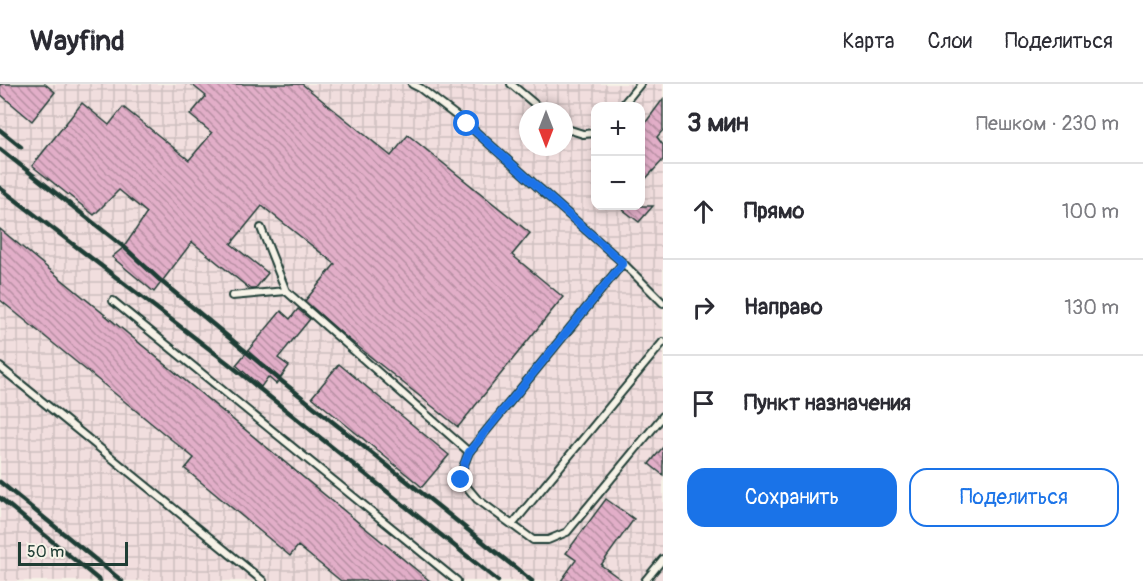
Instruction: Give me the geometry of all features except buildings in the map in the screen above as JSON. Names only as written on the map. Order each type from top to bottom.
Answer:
[{"type":"lane","points":[[412,84],[467,124],[623,263],[663,303]]},
{"type":"lane","points":[[511,84],[532,102]]},
{"type":"lane","points":[[625,102],[640,84]]},
{"type":"lane","points":[[573,131],[591,133]]},
{"type":"lane","points":[[261,228],[286,291],[469,452]]},
{"type":"lane","points":[[623,263],[469,452],[461,480],[477,499],[533,540],[549,540],[567,532],[663,416]]},
{"type":"lane","points":[[232,296],[286,291]]},
{"type":"lane","points":[[113,301],[456,581]]},
{"type":"lane","points":[[512,525],[663,342]]},
{"type":"lane","points":[[0,367],[263,581]]},
{"type":"lane","points":[[645,581],[663,559]]},
{"type":"shaded area","points":[[0,84],[663,84],[663,581],[0,581]]},
{"type":"railway","points":[[0,130],[21,147]]},
{"type":"railway","points":[[0,149],[124,247],[162,282],[279,379],[532,581]]},
{"type":"railway","points":[[0,188],[229,364],[498,581]]},
{"type":"railway","points":[[0,482],[122,581]]},
{"type":"railway","points":[[0,498],[100,581]]},
{"type":"route","points":[[461,480],[469,452],[623,263],[467,124]]}]
